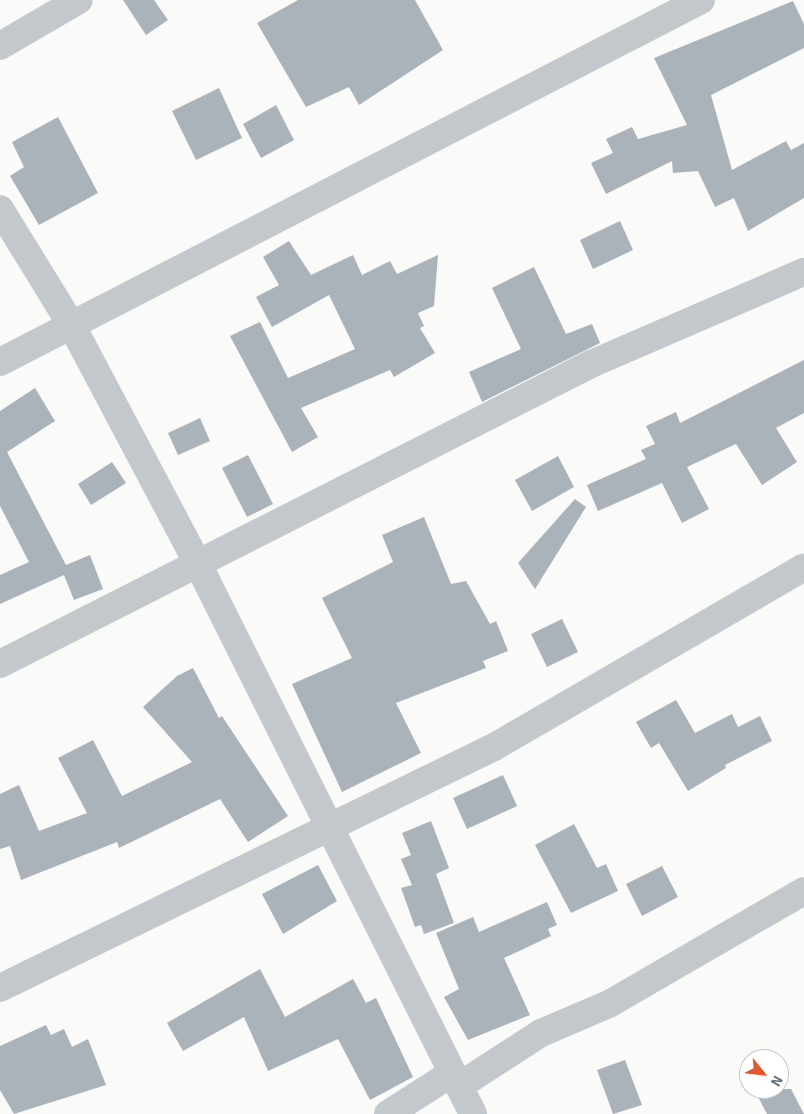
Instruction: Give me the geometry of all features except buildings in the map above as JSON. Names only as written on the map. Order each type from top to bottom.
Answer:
[{"type":"street","points":[[0,46],[80,0]]},
{"type":"street","points":[[0,362],[702,0]]},
{"type":"street","points":[[0,209],[72,326],[198,564],[327,829],[473,1114]]},
{"type":"street","points":[[0,664],[591,364],[804,272]]},
{"type":"street","points":[[0,988],[494,747],[804,567]]},
{"type":"street","points":[[388,1114],[456,1080],[542,1033],[609,1004],[804,892]]}]
